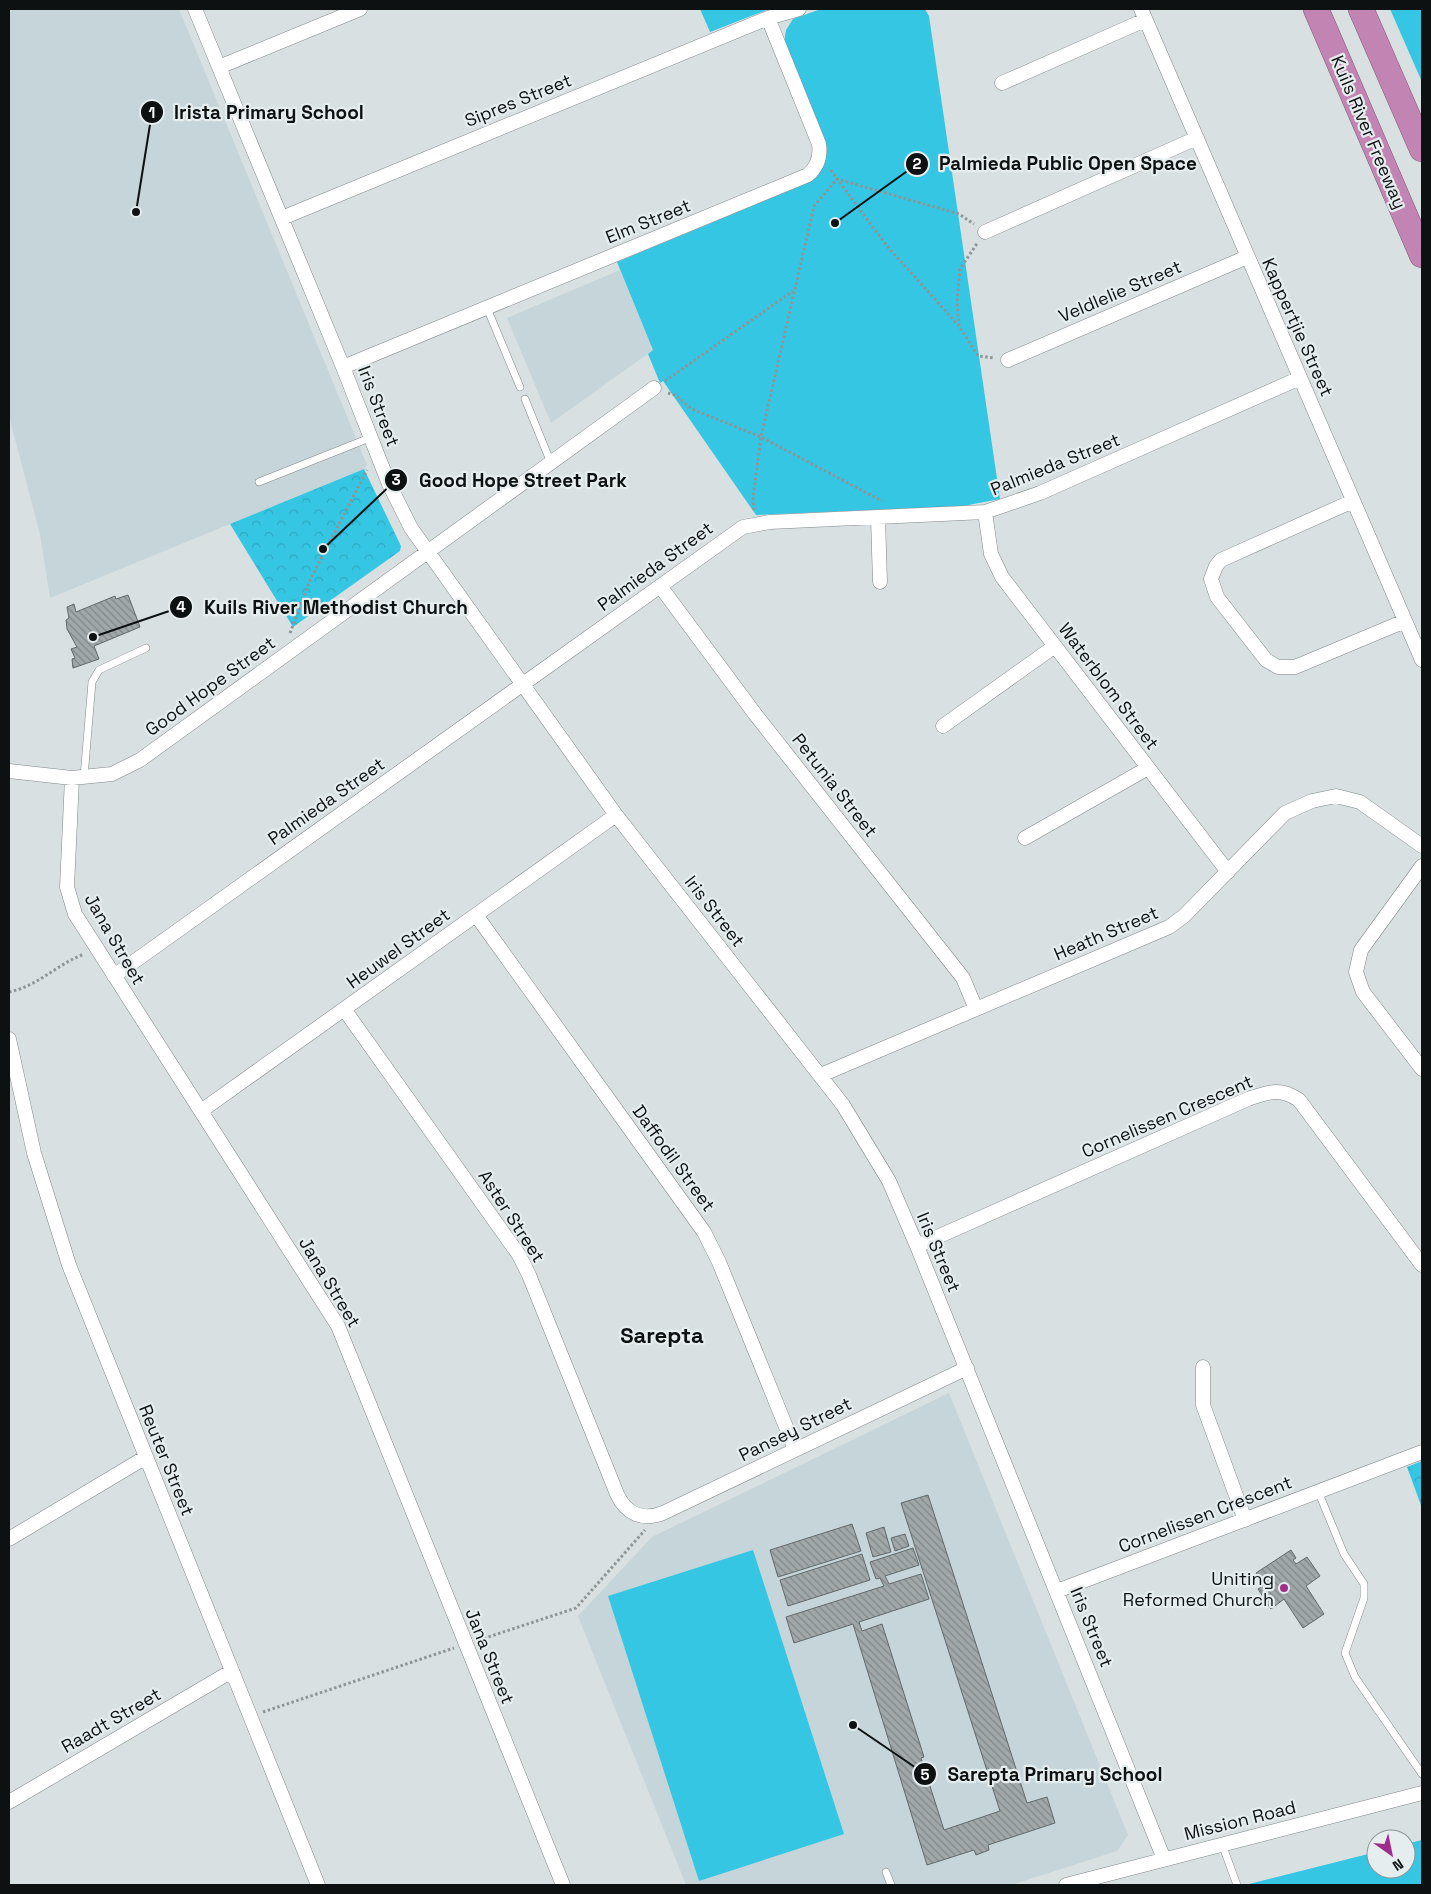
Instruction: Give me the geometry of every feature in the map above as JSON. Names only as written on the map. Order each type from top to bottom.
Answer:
[{"type":"highway","name":"Kuils River Freeway","points":[[1316,9],[1422,255]]},
{"type":"highway","points":[[1362,9],[1422,149]]},
{"type":"street","name":"Iris Street","points":[[195,9],[344,367],[389,484],[411,528],[616,815],[821,1075],[876,1158],[918,1246],[1164,1859]]},
{"type":"street","points":[[219,67],[360,9]]},
{"type":"street","points":[[799,9],[768,18],[820,153]]},
{"type":"street","points":[[1002,83],[1143,14]]},
{"type":"street","name":"Kappertjie Street","points":[[1143,14],[1422,660]]},
{"type":"street","name":"Sipres Street","points":[[282,218],[768,18]]},
{"type":"street","points":[[985,232],[1197,138]]},
{"type":"street","name":"Elm Street","points":[[344,367],[801,179],[813,170],[820,153]]},
{"type":"street","name":"Veldlelie Street","points":[[1008,360],[1247,257]]},
{"type":"street","name":"Palmieda Street","points":[[114,976],[733,533],[755,523],[985,512],[1040,493],[1300,378]]},
{"type":"street","name":"Good Hope Street","points":[[9,771],[78,777],[112,774],[140,760],[654,388]]},
{"type":"street","points":[[1353,501],[1221,560],[1213,573],[1214,592],[1266,660],[1283,668],[1295,667],[1405,621]]},
{"type":"street","name":"Waterblom Street","points":[[985,512],[989,544],[998,570],[1228,872]]},
{"type":"street","points":[[878,518],[880,582]]},
{"type":"street","name":"Petunia Street","points":[[660,586],[755,714],[962,978],[976,1009]]},
{"type":"street","points":[[943,726],[1055,646]]},
{"type":"street","points":[[1025,838],[1148,768]]},
{"type":"street","name":"Jana Street","points":[[78,777],[67,887],[75,914],[338,1326],[563,1885]]},
{"type":"street","name":"Heath Street","points":[[821,1075],[1169,927],[1184,916],[1286,813],[1324,798],[1336,796],[1360,802],[1422,846]]},
{"type":"street","name":"Heuwel Street","points":[[201,1111],[616,815]]},
{"type":"street","points":[[1422,866],[1361,950],[1356,972],[1363,992],[1422,1069]]},
{"type":"street","name":"Daffodil Street","points":[[476,916],[704,1232],[719,1262],[795,1449]]},
{"type":"street","name":"Aster Street","points":[[344,1009],[519,1255],[533,1284],[617,1494],[624,1507],[637,1516]]},
{"type":"street","name":"Reuter Street","points":[[9,1039],[34,1153],[60,1237],[232,1671],[314,1884]]},
{"type":"street","name":"Cornelissen Crescent","points":[[918,1246],[1248,1099],[1277,1091],[1288,1092],[1299,1100],[1422,1264]]},
{"type":"street","points":[[1203,1367],[1203,1404],[1245,1520]]},
{"type":"street","name":"Pansey Street","points":[[637,1516],[655,1516],[663,1513],[967,1368]]},
{"type":"street","name":"Cornelissen Crescent","points":[[1057,1591],[1422,1452]]},
{"type":"street","points":[[9,1539],[146,1458]]},
{"type":"street","name":"Raadt Street","points":[[9,1802],[232,1671]]},
{"type":"street","name":"Mission Road","points":[[1066,1885],[1422,1793]]},
{"type":"lane","points":[[487,308],[520,387]]},
{"type":"lane","points":[[525,399],[551,463]]},
{"type":"lane","points":[[259,482],[372,437]]},
{"type":"lane","points":[[78,777],[94,675],[99,670],[146,648]]},
{"type":"lane","points":[[1318,1491],[1344,1554],[1364,1584],[1364,1598],[1345,1653],[1355,1677],[1422,1774]]},
{"type":"lane","points":[[1222,1844],[1237,1885]]},
{"type":"lane","points":[[886,1872],[890,1885]]},
{"type":"path","points":[[820,153],[887,246],[959,326],[978,356],[1008,360]]},
{"type":"path","points":[[837,179],[959,214],[985,232],[960,269],[957,301],[959,326]]},
{"type":"path","points":[[755,523],[753,498],[760,436],[793,291],[814,206],[837,179]]},
{"type":"path","points":[[654,388],[793,291]]},
{"type":"path","points":[[654,388],[675,395],[692,409],[760,436],[872,494],[906,516]]},
{"type":"path","points":[[290,638],[311,578],[368,468]]},
{"type":"path","points":[[9,992],[27,988],[49,972],[96,949]]},
{"type":"shaded area","points":[[9,9],[179,9],[367,465],[364,469],[50,598],[40,534],[9,416]]},
{"type":"shaded area","points":[[620,270],[653,350],[551,423],[507,318]]},
{"type":"shaded area","points":[[949,1393],[1128,1835],[1117,1851],[1011,1885],[686,1885],[578,1616],[652,1537]]},
{"type":"green space","points":[[700,9],[769,9],[710,32]]},
{"type":"green space","points":[[821,9],[925,9],[929,16],[1000,499],[963,506],[756,515],[663,381],[660,383],[648,354],[653,350],[617,262],[805,184],[821,170],[825,160],[826,149],[784,43],[786,30],[793,19]]},
{"type":"green space","points":[[1390,9],[1422,9],[1422,82]]},
{"type":"green space","points":[[364,469],[401,546],[400,551],[293,627],[230,524]]},
{"type":"green space","points":[[1422,1461],[1422,1508],[1407,1467]]},
{"type":"green space","points":[[753,1550],[844,1834],[699,1881],[608,1596]]},
{"type":"green space","points":[[1422,1840],[1422,1885],[1245,1885],[1366,1855],[1366,1879],[1416,1879],[1416,1842]]},
{"type":"building","points":[[128,595],[140,627],[94,646],[99,659],[73,668],[72,659],[75,658],[71,649],[77,647],[67,629],[66,620],[69,618],[67,607],[74,604],[76,612],[115,596],[116,599]]},
{"type":"building","points":[[928,1495],[1027,1803],[1047,1797],[1055,1823],[988,1845],[989,1850],[976,1855],[974,1850],[927,1865],[853,1624],[794,1643],[786,1617],[884,1586],[880,1578],[876,1579],[870,1562],[913,1548],[919,1565],[885,1576],[889,1584],[921,1574],[929,1599],[859,1622],[862,1631],[882,1624],[924,1757],[921,1758],[944,1830],[1000,1811],[901,1503]]},
{"type":"building","points":[[852,1524],[861,1551],[778,1577],[770,1550]]},
{"type":"building","points":[[884,1527],[891,1552],[873,1557],[866,1533]]},
{"type":"building","points":[[905,1534],[909,1546],[895,1551],[891,1538]]},
{"type":"building","name":"Uniting Reformed Church","points":[[1291,1550],[1296,1558],[1293,1560],[1296,1564],[1307,1557],[1320,1576],[1306,1586],[1324,1614],[1303,1628],[1284,1599],[1271,1609],[1258,1589],[1268,1583],[1264,1578],[1261,1580],[1256,1573]]},
{"type":"building","points":[[862,1554],[870,1580],[788,1606],[780,1580]]},
{"type":"place","name":"Irista Primary School","points":[[136,212]]},
{"type":"place","name":"Palmieda Public Open Space","points":[[835,223]]},
{"type":"place","name":"Good Hope Street Park","points":[[323,549]]},
{"type":"place","name":"Kuils River Methodist Church","points":[[93,637]]},
{"type":"place","name":"Uniting Reformed Church","points":[[1284,1588]]},
{"type":"place","name":"Sarepta Primary School","points":[[853,1725]]},
{"type":"district","name":"Sarepta","points":[[662,1335]]}]
